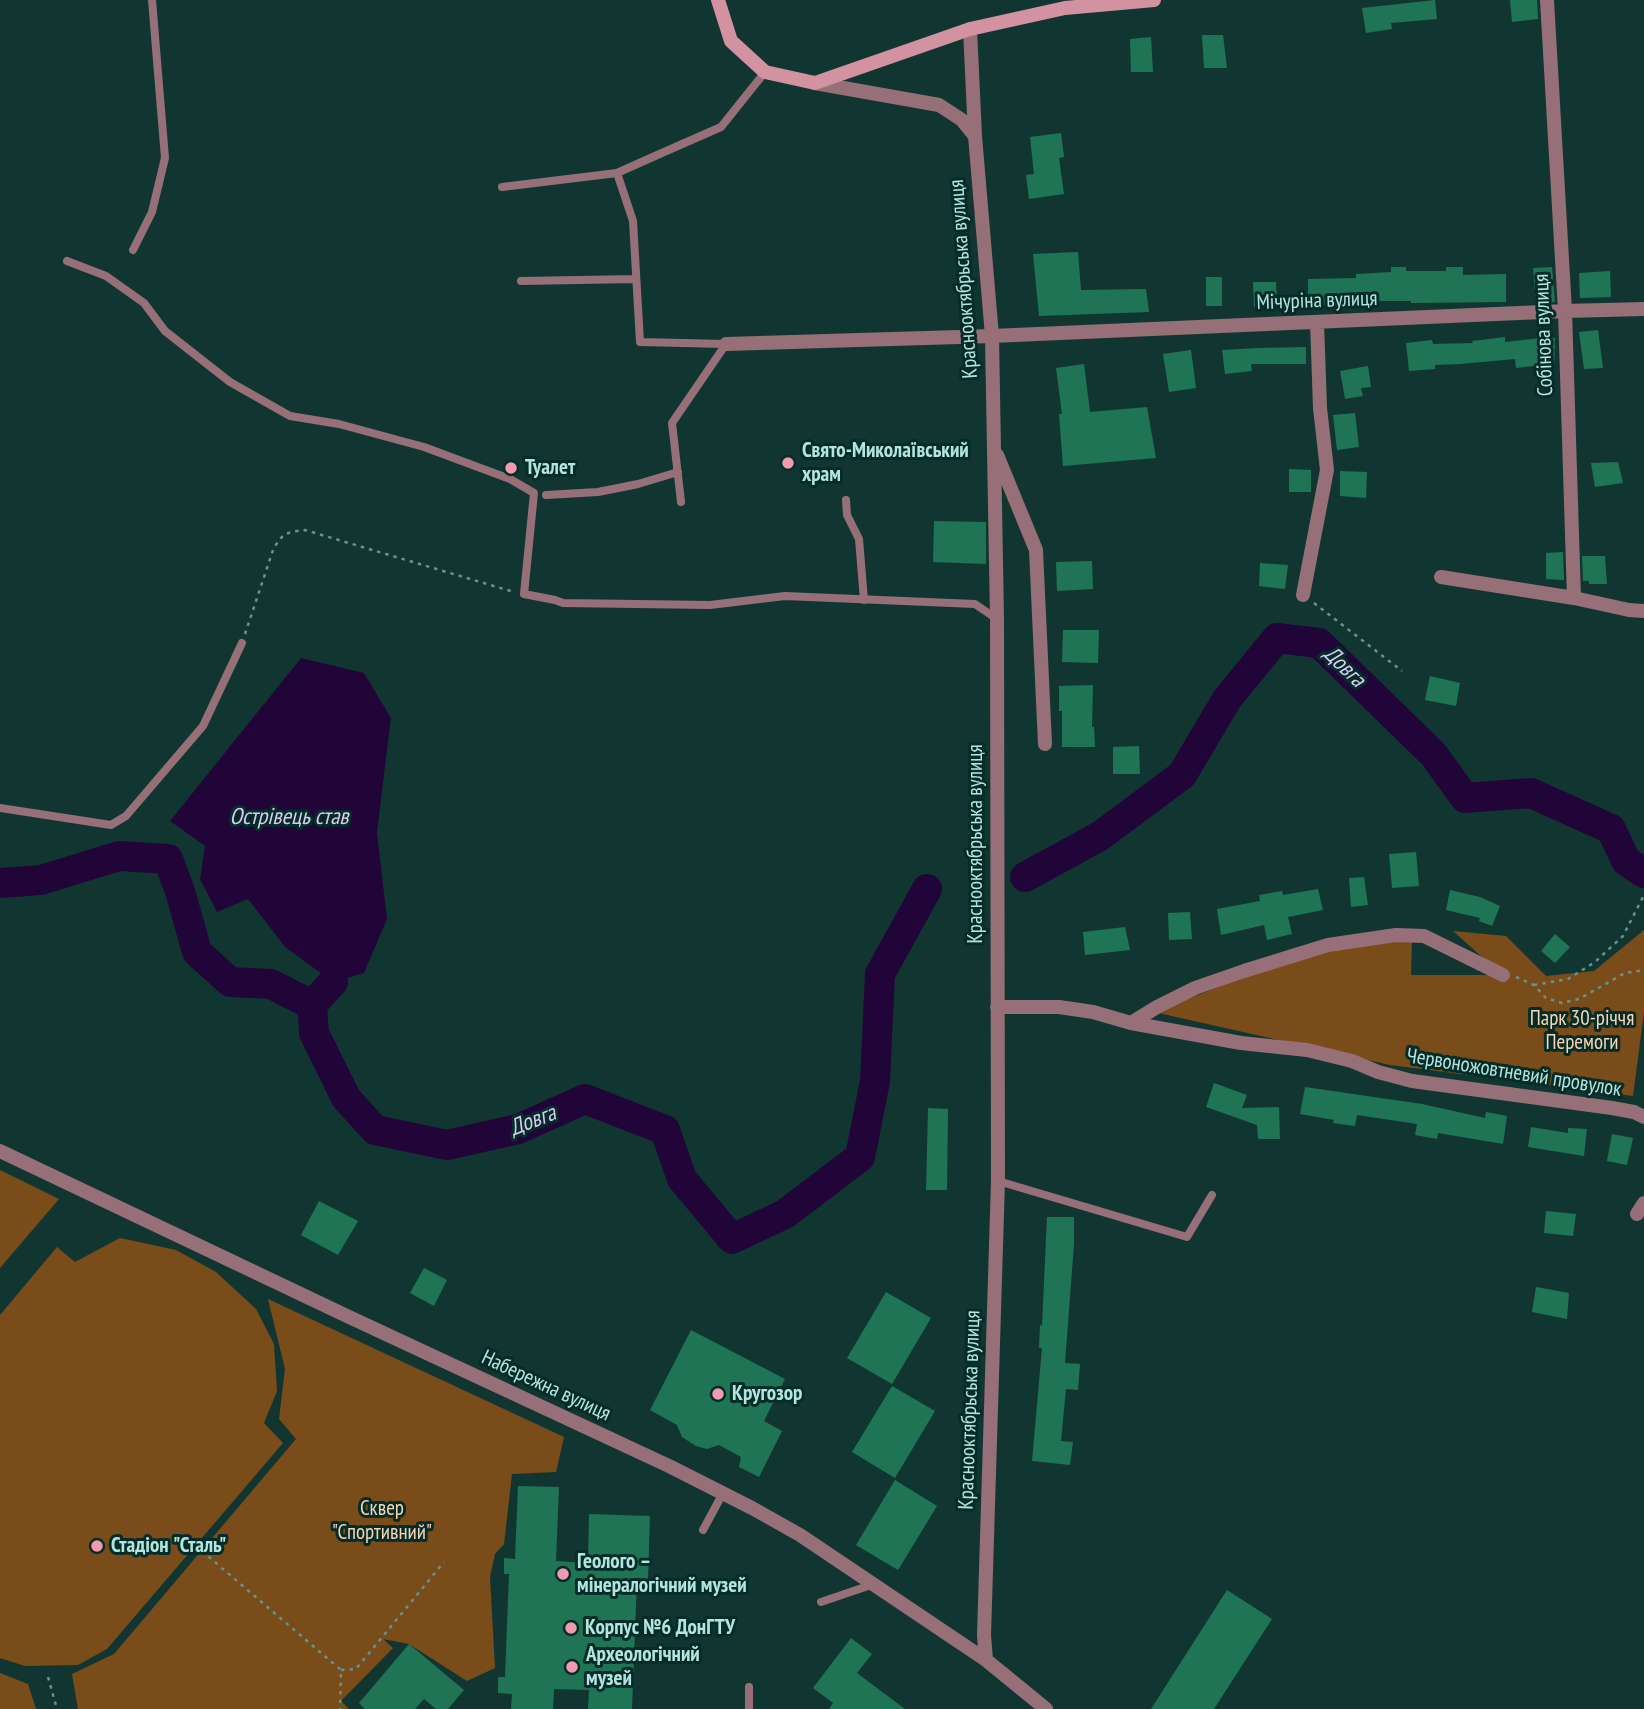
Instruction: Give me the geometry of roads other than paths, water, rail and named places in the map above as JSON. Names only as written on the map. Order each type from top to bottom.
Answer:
[{"type":"street","points":[[718,0],[731,41],[765,72],[939,105],[962,120],[975,136]]},
{"type":"street","points":[[815,83],[970,29],[1065,8],[1154,0]]},
{"type":"street","name":"Собінова вулиця","points":[[1547,0],[1565,311],[1574,598]]},
{"type":"street","name":"Краснооктябрьська вулиця","points":[[970,29],[975,136],[992,336],[997,619],[998,1181],[984,1635],[986,1660]]},
{"type":"street","name":"Мічуріна вулиця","points":[[726,344],[992,336],[1644,309]]},
{"type":"street","points":[[1303,595],[1327,471],[1320,408],[1317,322]]},
{"type":"street","points":[[994,447],[1036,550],[1045,744]]},
{"type":"street","points":[[1441,577],[1644,611]]},
{"type":"street","points":[[1131,1023],[1195,988],[1244,971],[1328,945],[1396,935],[1424,936],[1503,975]]},
{"type":"street","name":"Червоножовтневий провулок","points":[[997,1007],[1059,1006],[1131,1023],[1241,1043],[1307,1050],[1352,1060],[1378,1072],[1412,1081],[1612,1108],[1634,1112],[1644,1117]]},
{"type":"street","name":"Набережна вулиця","points":[[0,1151],[723,1493],[800,1535],[874,1584],[986,1660],[1046,1709]]},
{"type":"lane","points":[[133,250],[152,212],[165,158],[152,0]]},
{"type":"lane","points":[[502,187],[617,173],[721,127],[765,72]]},
{"type":"lane","points":[[617,173],[633,221],[640,342],[726,344]]},
{"type":"lane","points":[[67,261],[106,276],[144,303],[165,331],[230,382],[290,415],[339,424],[424,447],[510,479],[534,493],[524,594],[564,603],[710,606],[785,596],[975,604],[997,619]]},
{"type":"lane","points":[[521,281],[636,279]]},
{"type":"lane","points":[[681,502],[672,423],[726,344]]},
{"type":"lane","points":[[547,495],[598,492],[678,472]]},
{"type":"lane","points":[[846,500],[847,515],[859,539],[863,600]]},
{"type":"lane","points":[[0,808],[111,825],[127,816],[203,726],[242,643]]},
{"type":"lane","points":[[998,1181],[1186,1237],[1212,1195]]},
{"type":"lane","points":[[703,1530],[723,1493]]},
{"type":"lane","points":[[821,1602],[874,1584]]},
{"type":"lane","points":[[749,1687],[749,1709]]},
{"type":"water","name":"Острівець став","points":[[301,658],[364,673],[391,718],[377,832],[387,919],[364,973],[333,982],[285,947],[248,899],[217,912],[200,879],[205,846],[170,821]]},
{"type":"waterway","name":"Довга","points":[[1025,877],[1100,836],[1182,775],[1227,699],[1277,638],[1319,643],[1433,754],[1465,798],[1531,793],[1611,829],[1626,861],[1644,873]]},
{"type":"waterway","name":"Довга","points":[[0,883],[41,880],[119,856],[168,859],[197,952],[230,982],[271,984],[312,1005],[314,1033],[346,1098],[375,1130],[447,1145],[518,1129],[585,1099],[665,1130],[682,1179],[732,1239],[785,1214],[860,1157],[875,1081],[880,974],[927,889]]},
{"type":"waterway","points":[[312,1005],[333,982]]},
{"type":"place","name":"Свято-Миколаївський храм","points":[[788,463]]},
{"type":"place","name":"Туалет","points":[[511,468]]},
{"type":"place","name":"Кругозор","points":[[718,1394]]},
{"type":"place","name":"Стадіон \"Сталь\"","points":[[97,1546]]},
{"type":"place","name":"Геолого – мінералогічний музей","points":[[563,1574]]},
{"type":"place","name":"Корпус №6 ДонГТУ","points":[[571,1628]]},
{"type":"place","name":"Археологічний музей","points":[[572,1667]]},
{"type":"park label","name":"Парк 30-річчя Перемоги","points":[[1582,1031]]},
{"type":"park label","name":"Сквер \"Спортивний\"","points":[[382,1521]]}]
